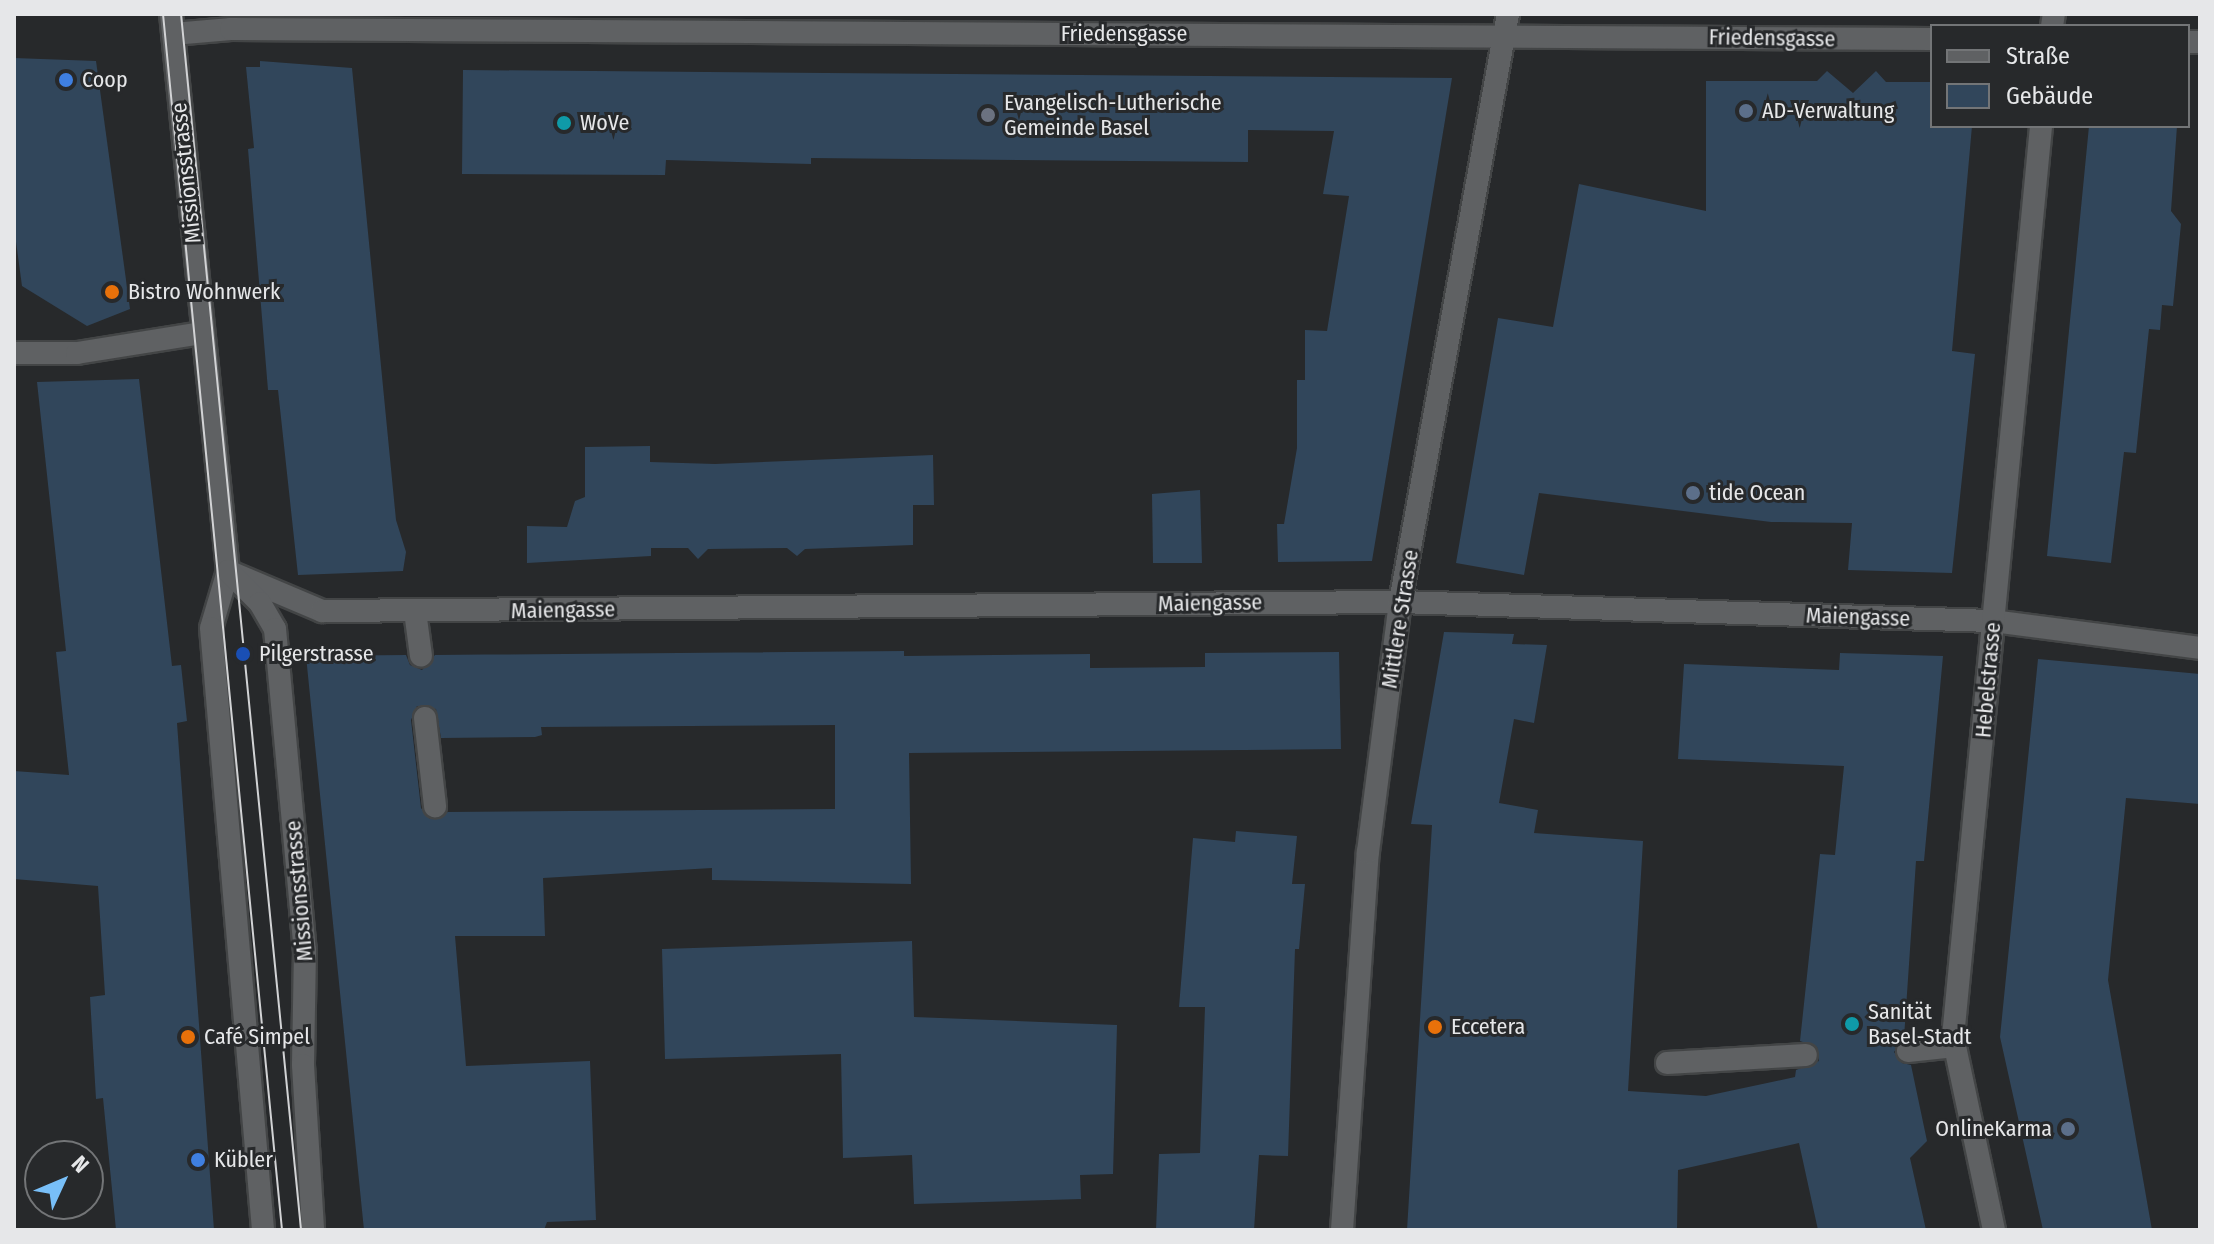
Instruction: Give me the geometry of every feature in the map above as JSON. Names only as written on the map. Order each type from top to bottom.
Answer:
[{"type":"street","name":"Friedensgasse","points":[[172,24],[231,29],[495,32],[1507,25],[1930,39]]},
{"type":"street","name":"Missionsstrasse","points":[[172,24],[228,571],[211,628],[263,1230]]},
{"type":"street","name":"Mittlere Strasse","points":[[1342,1230],[1368,852],[1400,602],[1507,25]]},
{"type":"street","name":"Hebelstrasse","points":[[1994,1230],[1955,1046],[2041,128]]},
{"type":"street","points":[[14,353],[77,353],[202,333]]},
{"type":"street","name":"Missionsstrasse","points":[[228,571],[260,603],[275,629],[305,950],[303,1065],[313,1230]]},
{"type":"street","name":"Maiengasse","points":[[228,571],[322,611],[1400,602],[1993,621],[2200,648]]},
{"type":"street","points":[[415,611],[421,656]]},
{"type":"street","points":[[425,718],[435,806]]},
{"type":"street","points":[[1908,1051],[1955,1046]]},
{"type":"street","points":[[1667,1063],[1806,1055]]},
{"type":"building","points":[[14,58],[96,61],[130,309],[87,326],[22,286],[14,227]]},
{"type":"building","points":[[260,61],[352,68],[396,520],[406,552],[403,571],[298,575],[278,390],[268,390],[248,149],[254,148],[246,67],[260,67]]},
{"type":"building","points":[[463,70],[1452,78],[1372,561],[1278,562],[1277,524],[1284,524],[1297,448],[1297,380],[1305,380],[1305,330],[1327,331],[1349,196],[1323,194],[1334,131],[1248,130],[1248,162],[811,158],[811,164],[666,160],[665,175],[462,174]]},
{"type":"building","points":[[1827,71],[1853,93],[1876,71],[1886,82],[1930,82],[1930,128],[1972,128],[1952,351],[1975,354],[1952,573],[1848,570],[1852,523],[1771,522],[1539,493],[1524,575],[1456,563],[1498,318],[1553,327],[1579,184],[1706,211],[1706,81],[1817,81]]},
{"type":"building","points":[[2089,128],[2177,128],[2171,211],[2181,224],[2173,306],[2162,305],[2160,330],[2149,329],[2136,453],[2124,452],[2111,563],[2047,556]]},
{"type":"building","points":[[139,379],[172,666],[181,665],[187,721],[177,723],[214,1230],[116,1230],[103,1098],[96,1099],[90,997],[105,995],[98,886],[14,879],[14,771],[69,775],[56,652],[66,651],[37,382]]},
{"type":"building","points":[[650,446],[650,462],[715,464],[933,455],[934,505],[913,505],[913,545],[805,549],[797,556],[787,548],[708,549],[698,559],[688,548],[651,548],[651,556],[527,563],[527,526],[567,527],[575,501],[585,497],[585,447]]},
{"type":"building","points":[[1200,490],[1202,563],[1153,563],[1152,494]]},
{"type":"building","points":[[1444,632],[1514,634],[1512,644],[1547,645],[1534,723],[1514,719],[1499,803],[1538,810],[1534,833],[1643,841],[1628,1091],[1706,1096],[1795,1077],[1796,1070],[1819,1061],[1817,1047],[1800,1041],[1820,854],[1835,855],[1844,766],[1678,759],[1684,664],[1839,670],[1840,653],[1943,656],[1924,861],[1916,861],[1904,1038],[1894,1052],[1902,1063],[1911,1065],[1927,1141],[1910,1158],[1926,1230],[1818,1230],[1799,1143],[1678,1170],[1677,1230],[1407,1230],[1432,825],[1411,824]]},
{"type":"building","points":[[904,651],[904,656],[1090,654],[1090,668],[1205,667],[1205,653],[1339,652],[1341,749],[909,753],[911,884],[712,880],[712,868],[543,878],[545,936],[455,936],[466,1066],[590,1061],[596,1220],[547,1222],[544,1230],[364,1230],[306,656],[406,655],[410,665],[422,670],[435,655]],"holes":[[[417,706],[436,709],[441,738],[535,737],[542,735],[541,727],[835,725],[835,809],[448,812],[430,819],[421,808],[411,720]]]},
{"type":"building","points":[[2038,659],[2200,674],[2200,804],[2126,798],[2108,980],[2152,1230],[2043,1230],[2000,1037]]},
{"type":"building","points":[[1236,831],[1297,836],[1292,884],[1305,884],[1299,949],[1295,949],[1288,1156],[1259,1155],[1254,1230],[1156,1230],[1159,1154],[1200,1153],[1205,1007],[1179,1007],[1193,838],[1235,842]]},
{"type":"building","points":[[912,941],[914,1017],[1117,1025],[1113,1174],[1080,1175],[1081,1199],[914,1204],[912,1155],[843,1158],[841,1054],[665,1059],[662,949]]},
{"type":"tram line","points":[[163,14],[282,1230]]},
{"type":"tram line","points":[[181,14],[301,1230]]},
{"type":"place","name":"Coop","points":[[66,80]]},
{"type":"place","name":"AD-Verwaltung","points":[[1746,111]]},
{"type":"place","name":"Evangelisch-Lutherische Gemeinde Basel","points":[[988,115]]},
{"type":"place","name":"WoVe","points":[[564,123]]},
{"type":"place","name":"Bistro Wohnwerk","points":[[112,292]]},
{"type":"place","name":"tide Ocean","points":[[1693,493]]},
{"type":"place","name":"Pilgerstrasse","points":[[243,654]]},
{"type":"place","name":"Sanität Basel-Stadt","points":[[1852,1024]]},
{"type":"place","name":"Eccetera","points":[[1435,1027]]},
{"type":"place","name":"Café Simpel","points":[[188,1037]]},
{"type":"place","name":"OnlineKarma","points":[[2068,1129]]},
{"type":"place","name":"Kübler","points":[[198,1160]]}]
